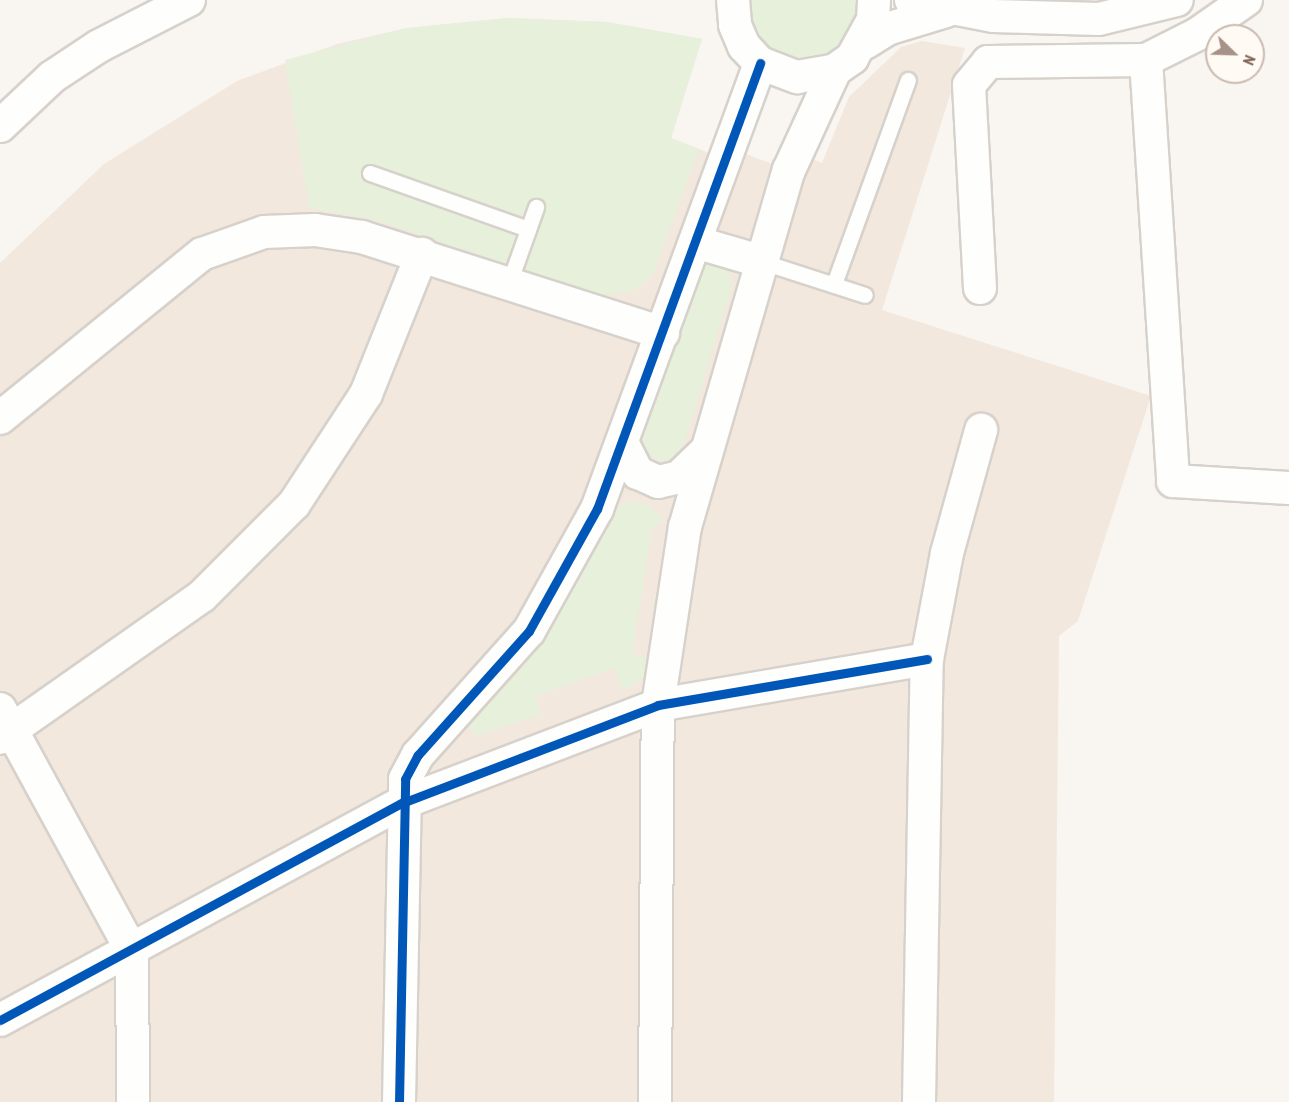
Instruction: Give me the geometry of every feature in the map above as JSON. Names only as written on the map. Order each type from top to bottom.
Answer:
[{"type":"street","points":[[0,126],[52,77],[99,46],[189,0]]},
{"type":"street","points":[[714,0],[734,13],[760,63],[797,77],[836,70]]},
{"type":"street","points":[[865,43],[874,0]]},
{"type":"street","points":[[910,0],[946,11],[1099,19],[1177,0]]},
{"type":"street","points":[[980,288],[969,85],[988,62],[1146,60],[1196,35],[1246,0]]},
{"type":"street","points":[[655,1102],[658,705],[685,527],[705,452],[760,261],[789,170],[836,70],[865,43],[887,29],[946,11]]},
{"type":"street","points":[[1146,60],[1173,481],[1289,488]]},
{"type":"street","points":[[399,1102],[402,803],[405,779],[418,755],[529,631],[597,508],[623,444],[760,63]]},
{"type":"street","points":[[0,418],[202,255],[264,232],[315,230],[422,254],[663,333]]},
{"type":"street","points":[[695,242],[760,261]]},
{"type":"street","points":[[133,1102],[132,951],[4,727],[202,596],[294,504],[366,394],[422,254]]},
{"type":"street","points":[[919,1102],[927,659],[947,553],[981,430]]},
{"type":"street","points":[[623,444],[638,473],[658,482],[679,477],[705,452]]},
{"type":"street","points":[[597,508],[616,494],[648,493],[672,507],[685,527]]},
{"type":"street","points":[[0,1020],[132,951],[402,803],[658,705],[927,659]]},
{"type":"lane","points":[[834,284],[908,80]]},
{"type":"lane","points":[[370,173],[528,229]]},
{"type":"lane","points":[[509,283],[536,207]]},
{"type":"lane","points":[[760,261],[865,295]]},
{"type":"shaded area","points":[[508,18],[607,22],[702,39],[671,138],[714,155],[727,147],[797,173],[805,156],[822,163],[849,97],[901,47],[922,41],[965,48],[882,310],[1151,396],[1078,621],[1059,636],[1054,1102],[0,1102],[0,263],[104,164],[237,81],[337,44],[407,28]]},
{"type":"green space","points":[[749,0],[857,0],[858,13],[844,44],[814,60],[797,61],[766,46],[750,17]]},
{"type":"green space","points":[[508,18],[607,22],[702,39],[671,138],[699,149],[653,274],[633,291],[599,296],[379,221],[309,208],[285,60],[407,28]]},
{"type":"green space","points":[[710,260],[727,267],[732,286],[680,457],[658,462],[641,444],[701,262]]},
{"type":"green space","points":[[628,502],[647,504],[665,521],[652,527],[632,654],[652,659],[647,675],[623,691],[615,668],[536,696],[540,715],[476,736],[468,725],[505,681],[611,510]]},
{"type":"cycle path","points":[[399,1102],[405,779],[418,755],[529,631],[597,509],[760,63]]},
{"type":"cycle path","points":[[0,1020],[402,803],[658,705],[927,659]]}]
